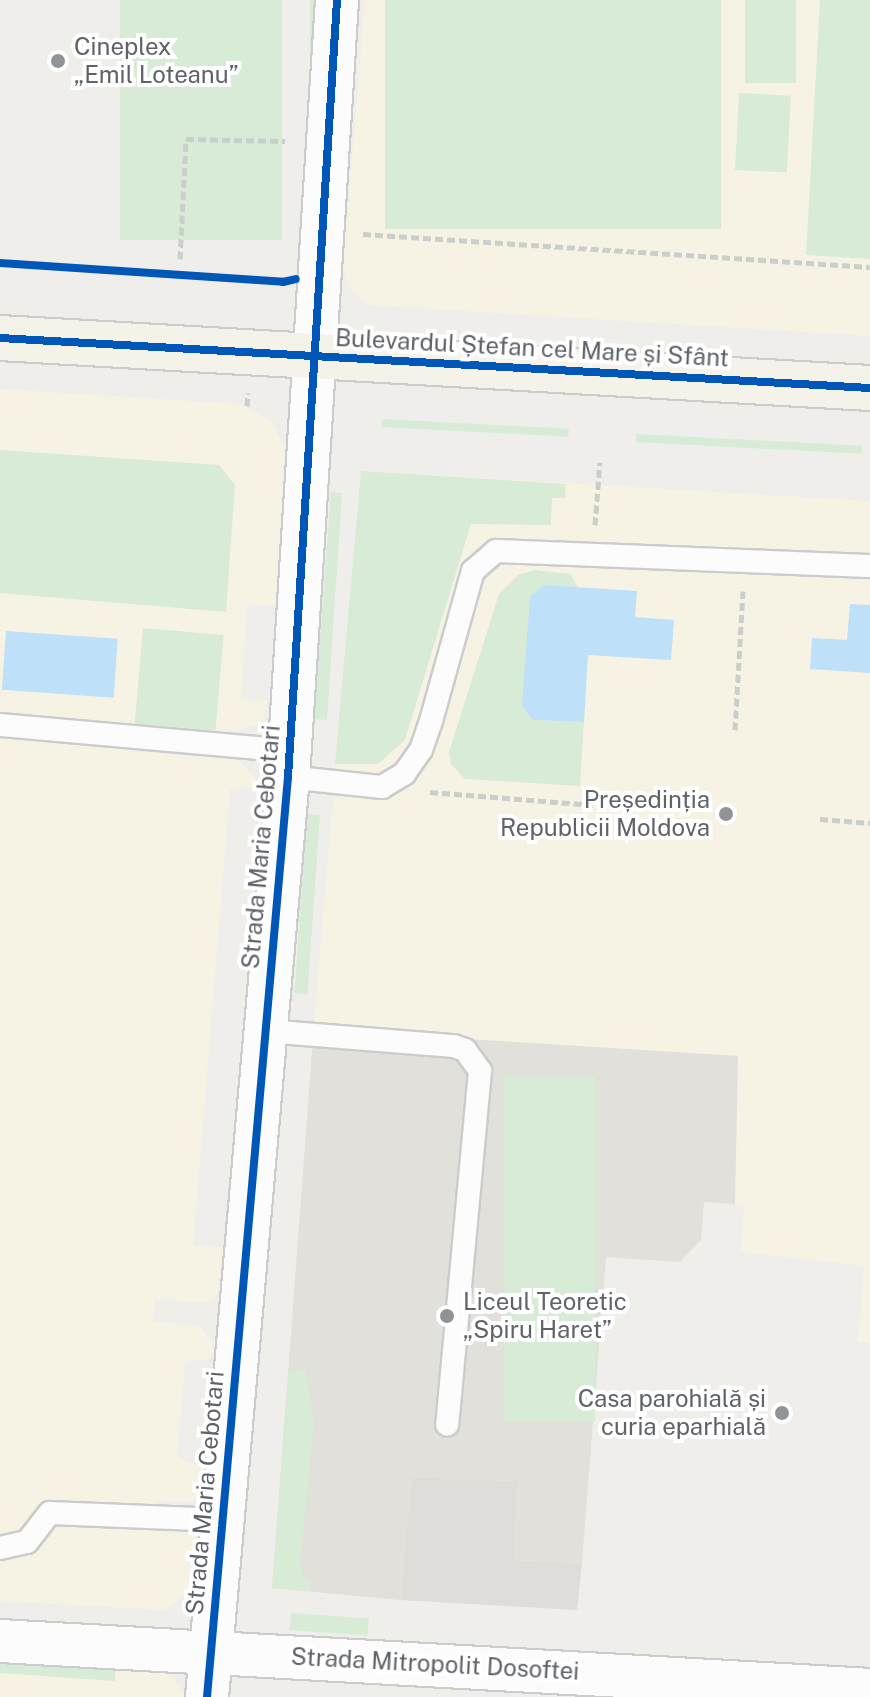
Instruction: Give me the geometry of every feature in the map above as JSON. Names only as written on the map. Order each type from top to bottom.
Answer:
[{"type":"main road","name":"Bulevardul Ștefan cel Mare și Sfânt","points":[[0,338],[870,388]]},
{"type":"street","name":"Strada Maria Cebotari","points":[[207,1697],[289,764],[337,0]]},
{"type":"street","name":"Strada Mitropolit Dosoftei","points":[[0,1641],[870,1690]]},
{"type":"lane","points":[[0,725],[289,764],[382,787],[404,774],[421,750],[473,571],[496,551],[870,566]]},
{"type":"lane","points":[[266,1031],[454,1046],[465,1050],[480,1071],[447,1424]]},
{"type":"lane","points":[[0,1548],[27,1542],[50,1513],[222,1520]]},
{"type":"path","points":[[180,259],[186,139],[284,145]]},
{"type":"path","points":[[356,233],[870,267]]},
{"type":"path","points":[[595,528],[600,462]]},
{"type":"path","points":[[735,730],[743,596]]},
{"type":"path","points":[[461,795],[632,808]]},
{"type":"path","points":[[820,819],[870,823]]},
{"type":"shaded area","points":[[365,0],[870,0],[870,336],[368,305],[350,289],[343,267]]},
{"type":"shaded area","points":[[0,389],[240,404],[271,421],[285,447],[277,606],[247,604],[241,700],[267,701],[263,722],[233,732],[134,724],[133,751],[239,760],[260,786],[230,789],[193,1245],[226,1248],[220,1290],[209,1303],[155,1299],[153,1321],[200,1326],[217,1348],[208,1360],[185,1361],[177,1457],[205,1469],[205,1495],[189,1502],[156,1501],[154,1524],[187,1527],[202,1549],[196,1586],[165,1610],[0,1601]]},
{"type":"shaded area","points":[[361,471],[870,501],[870,1343],[858,1342],[864,1266],[741,1252],[744,1205],[735,1204],[738,1056],[324,1030],[314,1024]]},
{"type":"shaded area","name":"Liceul Teoretic „Spiru Haret”","points":[[314,1024],[323,1024],[325,1030],[738,1056],[735,1204],[704,1202],[701,1240],[680,1262],[606,1257],[582,1563],[514,1560],[518,1481],[411,1477],[400,1600],[272,1588]]},
{"type":"shaded area","points":[[411,1477],[518,1481],[514,1560],[582,1563],[577,1610],[400,1600]]},
{"type":"shaded area","points":[[0,1651],[165,1666],[186,1697],[0,1697]]},
{"type":"green space","points":[[120,0],[282,0],[282,240],[120,240]]},
{"type":"green space","points":[[310,0],[324,0],[324,225],[310,225]]},
{"type":"green space","points":[[385,0],[721,0],[721,229],[385,229]]},
{"type":"green space","points":[[745,0],[796,0],[796,83],[745,83]]},
{"type":"green space","points":[[820,0],[870,0],[870,259],[806,255]]},
{"type":"green space","points":[[739,93],[791,96],[787,173],[735,170]]},
{"type":"green space","points":[[382,419],[569,429],[568,437],[382,427]]},
{"type":"green space","points":[[636,434],[862,446],[861,454],[636,442]]},
{"type":"green space","points":[[0,450],[219,465],[235,485],[226,612],[0,593]]},
{"type":"green space","points":[[361,471],[566,484],[565,498],[552,498],[551,525],[471,524],[405,740],[378,764],[335,764]]},
{"type":"green space","points":[[331,492],[342,493],[327,720],[314,719]]},
{"type":"green space","points":[[536,570],[571,574],[578,588],[544,585],[533,720],[584,722],[580,786],[465,779],[451,764],[449,752],[499,594],[518,575]]},
{"type":"green space","points":[[143,628],[224,635],[215,731],[135,724]]},
{"type":"green space","points":[[307,814],[320,815],[307,994],[294,994]]},
{"type":"green space","points":[[504,1075],[595,1075],[595,1422],[504,1422]]},
{"type":"green space","points":[[305,1369],[314,1421],[300,1565],[303,1576],[311,1580],[310,1591],[272,1588],[289,1370]]},
{"type":"green space","points":[[291,1613],[369,1618],[368,1635],[290,1630]]},
{"type":"green space","points":[[0,1659],[116,1667],[115,1681],[0,1673]]},
{"type":"water","points":[[544,585],[637,591],[635,617],[674,620],[671,660],[588,655],[584,722],[533,720],[522,706],[530,597]]},
{"type":"water","points":[[850,604],[870,605],[870,673],[810,669],[812,638],[847,640]]},
{"type":"water","points":[[6,631],[118,639],[114,698],[2,690]]},
{"type":"cycle path","points":[[207,1697],[288,777],[337,0]]},
{"type":"cycle path","points":[[0,263],[283,282],[296,279]]},
{"type":"cycle path","points":[[0,338],[870,388]]},
{"type":"place","name":"Cineplex „Emil Loteanu”","points":[[58,61]]},
{"type":"place","name":"Președinția Republicii Moldova","points":[[726,814]]},
{"type":"place","name":"Liceul Teoretic „Spiru Haret”","points":[[447,1316]]},
{"type":"place","name":"Casa parohială și curia eparhială","points":[[782,1413]]}]
